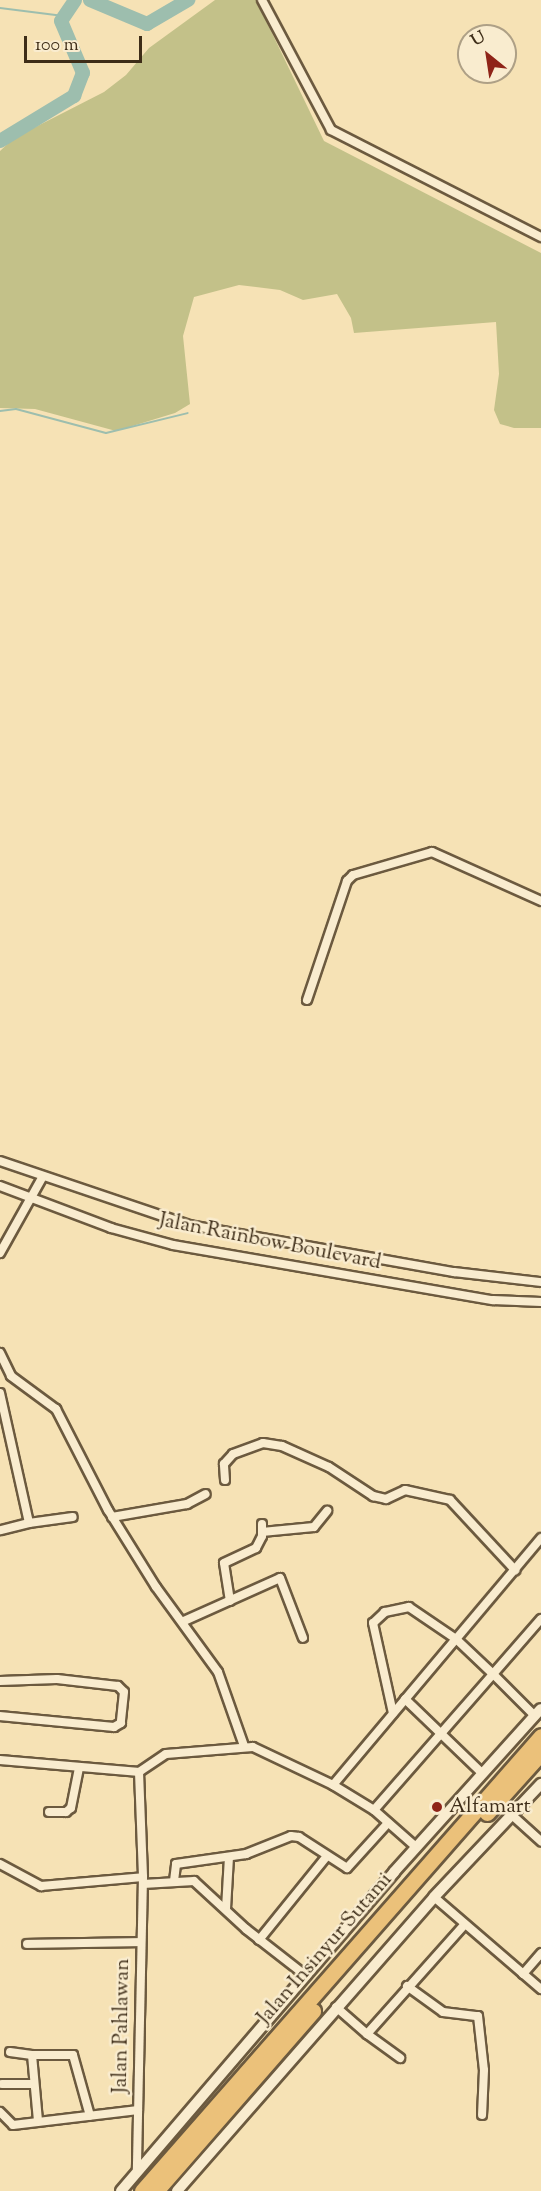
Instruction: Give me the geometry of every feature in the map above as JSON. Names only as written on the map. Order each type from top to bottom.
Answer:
[{"type":"highway","name":"Jalan Insinyur Sutami","points":[[142,2191],[541,1736]]},
{"type":"highway","name":"Jalan Insinyur Sutami","points":[[156,2191],[541,1753]]},
{"type":"street","points":[[262,0],[332,130],[541,237]]},
{"type":"street","points":[[307,1000],[347,881],[353,875],[432,852],[541,902]]},
{"type":"street","name":"Jalan Rainbow Boulevard","points":[[0,1161],[42,1178],[189,1225],[454,1272],[541,1282]]},
{"type":"street","points":[[0,1253],[42,1178]]},
{"type":"street","name":"Jalan Rainbow Boulevard","points":[[0,1186],[111,1228],[173,1245],[493,1300],[541,1302]]},
{"type":"street","points":[[0,1353],[11,1376],[56,1409],[112,1517],[156,1587],[184,1622],[218,1672],[244,1746]]},
{"type":"street","points":[[0,1397],[29,1523]]},
{"type":"street","points":[[225,1479],[224,1464],[232,1455],[263,1443],[282,1446],[329,1467],[373,1496],[386,1499],[405,1490],[450,1500],[515,1570]]},
{"type":"street","points":[[112,1517],[187,1504],[206,1494]]},
{"type":"street","points":[[230,1600],[224,1563],[256,1548],[262,1528],[315,1527],[327,1511]]},
{"type":"street","points":[[0,1530],[29,1523],[73,1517]]},
{"type":"street","points":[[333,1785],[541,1539]]},
{"type":"street","points":[[184,1622],[282,1579],[303,1638]]},
{"type":"street","points":[[121,2191],[416,1847],[538,1713],[456,1639],[410,1607],[385,1612],[375,1618],[374,1631],[393,1713]]},
{"type":"street","points":[[374,1810],[541,1619]]},
{"type":"street","points":[[0,1681],[57,1679],[118,1686],[124,1692],[121,1723],[114,1727],[0,1716]]},
{"type":"street","points":[[405,1699],[443,1732],[483,1774]]},
{"type":"street","points":[[0,1760],[139,1772],[158,1756],[244,1746],[293,1764],[333,1785],[374,1810],[416,1847]]},
{"type":"street","points":[[49,1812],[66,1812],[71,1808],[80,1768]]},
{"type":"street","name":"Jalan Pahlawan","points":[[137,2170],[143,1880],[139,1772]]},
{"type":"street","points":[[177,2191],[434,1897],[541,1784]]},
{"type":"street","points":[[513,1816],[541,1841]]},
{"type":"street","points":[[174,1881],[176,1864],[229,1857],[291,1836],[299,1837],[343,1867],[349,1867],[388,1823]]},
{"type":"street","points":[[259,1940],[327,1856]]},
{"type":"street","points":[[226,1909],[229,1857]]},
{"type":"street","points":[[0,1864],[41,1886],[143,1880],[194,1881],[259,1940],[305,1975]]},
{"type":"street","points":[[434,1897],[541,1989]]},
{"type":"street","points":[[367,2034],[406,1986],[465,1924]]},
{"type":"street","points":[[27,1944],[141,1942]]},
{"type":"street","points":[[524,1974],[541,1953]]},
{"type":"street","points":[[406,1986],[443,2012],[478,2016],[484,2070],[482,2115]]},
{"type":"street","points":[[336,2007],[400,2058]]},
{"type":"street","points":[[10,2052],[32,2055],[73,2055],[90,2116]]},
{"type":"street","points":[[32,2055],[38,2121]]},
{"type":"street","points":[[2,2084],[34,2084]]},
{"type":"street","points":[[0,2112],[10,2124],[138,2110]]},
{"type":"shaded area","points":[[215,0],[256,0],[324,141],[541,253],[541,428],[514,428],[500,424],[494,410],[499,374],[496,322],[354,333],[351,318],[337,294],[303,300],[280,290],[239,285],[194,297],[183,336],[190,404],[175,413],[116,431],[35,409],[0,408],[0,151],[14,138],[104,92],[126,75],[149,48]]},
{"type":"waterway","points":[[0,141],[74,96],[83,73],[61,21],[75,0]]},
{"type":"waterway","points":[[90,0],[147,24],[188,0]]},
{"type":"waterway","points":[[0,8],[64,16]]},
{"type":"waterway","points":[[0,411],[16,409],[106,433],[188,413]]},
{"type":"place","name":"Alfamart","points":[[437,1807]]}]
